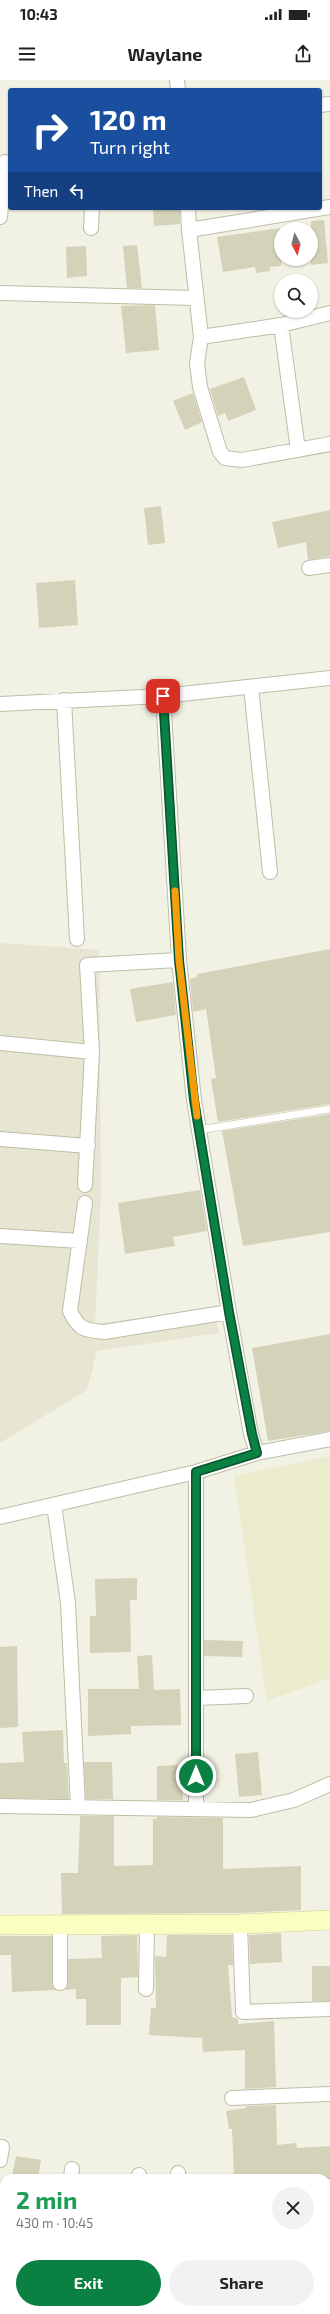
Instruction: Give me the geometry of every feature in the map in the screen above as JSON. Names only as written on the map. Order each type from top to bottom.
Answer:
[{"type":"street","points":[[0,217],[5,162]]},
{"type":"street","points":[[91,228],[92,210]]},
{"type":"street","points":[[188,210],[195,298],[201,337],[197,363],[200,387],[220,452],[225,458],[242,460],[330,444]]},
{"type":"street","points":[[189,230],[306,210]]},
{"type":"street","points":[[0,293],[195,298]]},
{"type":"street","points":[[201,337],[281,325],[330,312]]},
{"type":"street","points":[[281,325],[298,450]]},
{"type":"street","points":[[310,568],[330,565]]},
{"type":"street","points":[[0,704],[163,696],[330,678]]},
{"type":"street","points":[[251,687],[270,872]]},
{"type":"street","points":[[163,696],[179,960],[199,1130],[229,1312],[252,1434],[257,1453]]},
{"type":"street","points":[[64,700],[77,939]]},
{"type":"street","points":[[85,1185],[92,1052],[87,965],[179,960]]},
{"type":"street","points":[[0,1043],[92,1052]]},
{"type":"street","points":[[0,1139],[88,1146]]},
{"type":"street","points":[[85,1203],[70,1311],[76,1324],[87,1330],[104,1332],[229,1312]]},
{"type":"street","points":[[0,1236],[80,1241]]},
{"type":"street","points":[[0,1518],[196,1472],[257,1453],[330,1439]]},
{"type":"street","points":[[196,1472],[196,1808]]},
{"type":"street","points":[[54,1505],[68,1602],[78,1806]]},
{"type":"street","points":[[196,1698],[246,1696]]},
{"type":"street","points":[[0,1806],[78,1806],[250,1810],[294,1800],[330,1784]]},
{"type":"street","points":[[0,1924],[240,1924],[330,1920]]},
{"type":"street","points":[[60,1924],[60,1983]]},
{"type":"street","points":[[146,1989],[147,1924]]},
{"type":"street","points":[[240,1924],[243,2012],[330,2009]]},
{"type":"street","points":[[232,2098],[330,2094]]},
{"type":"lane","points":[[199,1130],[330,1109]]},
{"type":"shaded area","points":[[0,943],[99,950],[101,1194],[95,1324],[214,1308],[219,1333],[97,1351],[87,1390],[0,1443]]},
{"type":"shaded area","points":[[330,1456],[330,1678],[267,1701],[234,1476]]},
{"type":"building","points":[[153,210],[180,210],[180,224],[154,226]]},
{"type":"building","points":[[324,220],[328,263],[318,264],[318,222],[311,221]]},
{"type":"building","points":[[274,229],[274,266],[281,266],[270,267],[270,271],[256,273],[255,267],[223,272],[217,237]]},
{"type":"building","points":[[137,245],[142,288],[127,288],[123,246]]},
{"type":"building","points":[[86,246],[87,276],[67,278],[66,247]]},
{"type":"building","points":[[155,305],[159,350],[126,353],[121,306]]},
{"type":"building","points":[[244,377],[256,410],[228,421],[225,413],[218,416],[210,389]]},
{"type":"building","points":[[193,393],[202,422],[185,430],[173,401]]},
{"type":"building","points":[[161,506],[165,543],[148,545],[144,508]]},
{"type":"building","points":[[330,510],[330,556],[308,560],[306,542],[278,548],[272,522]]},
{"type":"building","points":[[75,580],[78,625],[39,628],[36,583]]},
{"type":"building","points":[[330,949],[330,1104],[218,1122],[211,1079],[216,1078],[206,1009],[193,1012],[190,979],[197,977],[197,974]]},
{"type":"building","points":[[173,982],[176,1015],[136,1022],[130,989]]},
{"type":"building","points":[[330,1114],[330,1232],[243,1246],[222,1131]]},
{"type":"building","points":[[200,1190],[207,1231],[173,1237],[175,1246],[125,1254],[118,1203]]},
{"type":"building","points":[[330,1334],[330,1431],[268,1441],[252,1348]]},
{"type":"building","points":[[137,1578],[137,1600],[130,1600],[131,1652],[90,1653],[90,1616],[96,1616],[95,1579]]},
{"type":"building","points":[[204,1640],[243,1641],[242,1657],[204,1656]]},
{"type":"building","points":[[17,1646],[18,1727],[0,1728],[0,1647]]},
{"type":"building","points":[[152,1655],[154,1690],[180,1689],[181,1725],[131,1726],[131,1734],[88,1736],[88,1689],[139,1689],[137,1656]]},
{"type":"building","points":[[63,1730],[64,1763],[67,1763],[69,1799],[0,1798],[0,1763],[24,1762],[22,1732]]},
{"type":"building","points":[[258,1752],[262,1795],[239,1797],[235,1754]]},
{"type":"building","points":[[84,1762],[112,1762],[113,1799],[86,1799]]},
{"type":"building","points":[[182,1765],[183,1800],[157,1800],[157,1766]]},
{"type":"building","points":[[80,1816],[114,1816],[114,1866],[153,1865],[153,1819],[157,1819],[157,1817],[223,1818],[223,1869],[301,1866],[301,1910],[240,1913],[62,1914],[61,1873],[78,1873]]},
{"type":"building","points":[[281,1933],[282,1962],[250,1964],[249,1935]]},
{"type":"building","points":[[137,1935],[138,1977],[121,1978],[121,2025],[86,2025],[86,1999],[76,1999],[76,1989],[65,1990],[68,1983],[68,1959],[102,1958],[101,1936]]},
{"type":"building","points":[[167,1935],[232,1935],[233,1965],[228,1965],[232,2017],[238,2019],[238,2024],[274,2021],[276,2087],[245,2089],[245,2050],[203,2052],[202,2038],[149,2035],[151,2008],[156,2008],[155,1956],[166,1957]]},
{"type":"building","points":[[0,1936],[52,1936],[52,1983],[56,1990],[12,1992],[11,1955],[0,1955]]},
{"type":"building","points":[[312,1966],[330,1966],[330,2001],[312,2001]]},
{"type":"building","points":[[276,2105],[277,2145],[296,2143],[297,2148],[330,2146],[330,2174],[234,2174],[232,2129],[229,2129],[226,2111],[246,2108],[246,2106]]},
{"type":"building","points":[[16,2156],[41,2160],[39,2174],[12,2174]]},
{"type":"slow traffic","points":[[175,891],[179,960],[197,1116]]},
{"type":"route","points":[[163,696],[179,960],[194,1100],[229,1312],[252,1434],[257,1453],[196,1472],[196,1776]]}]
